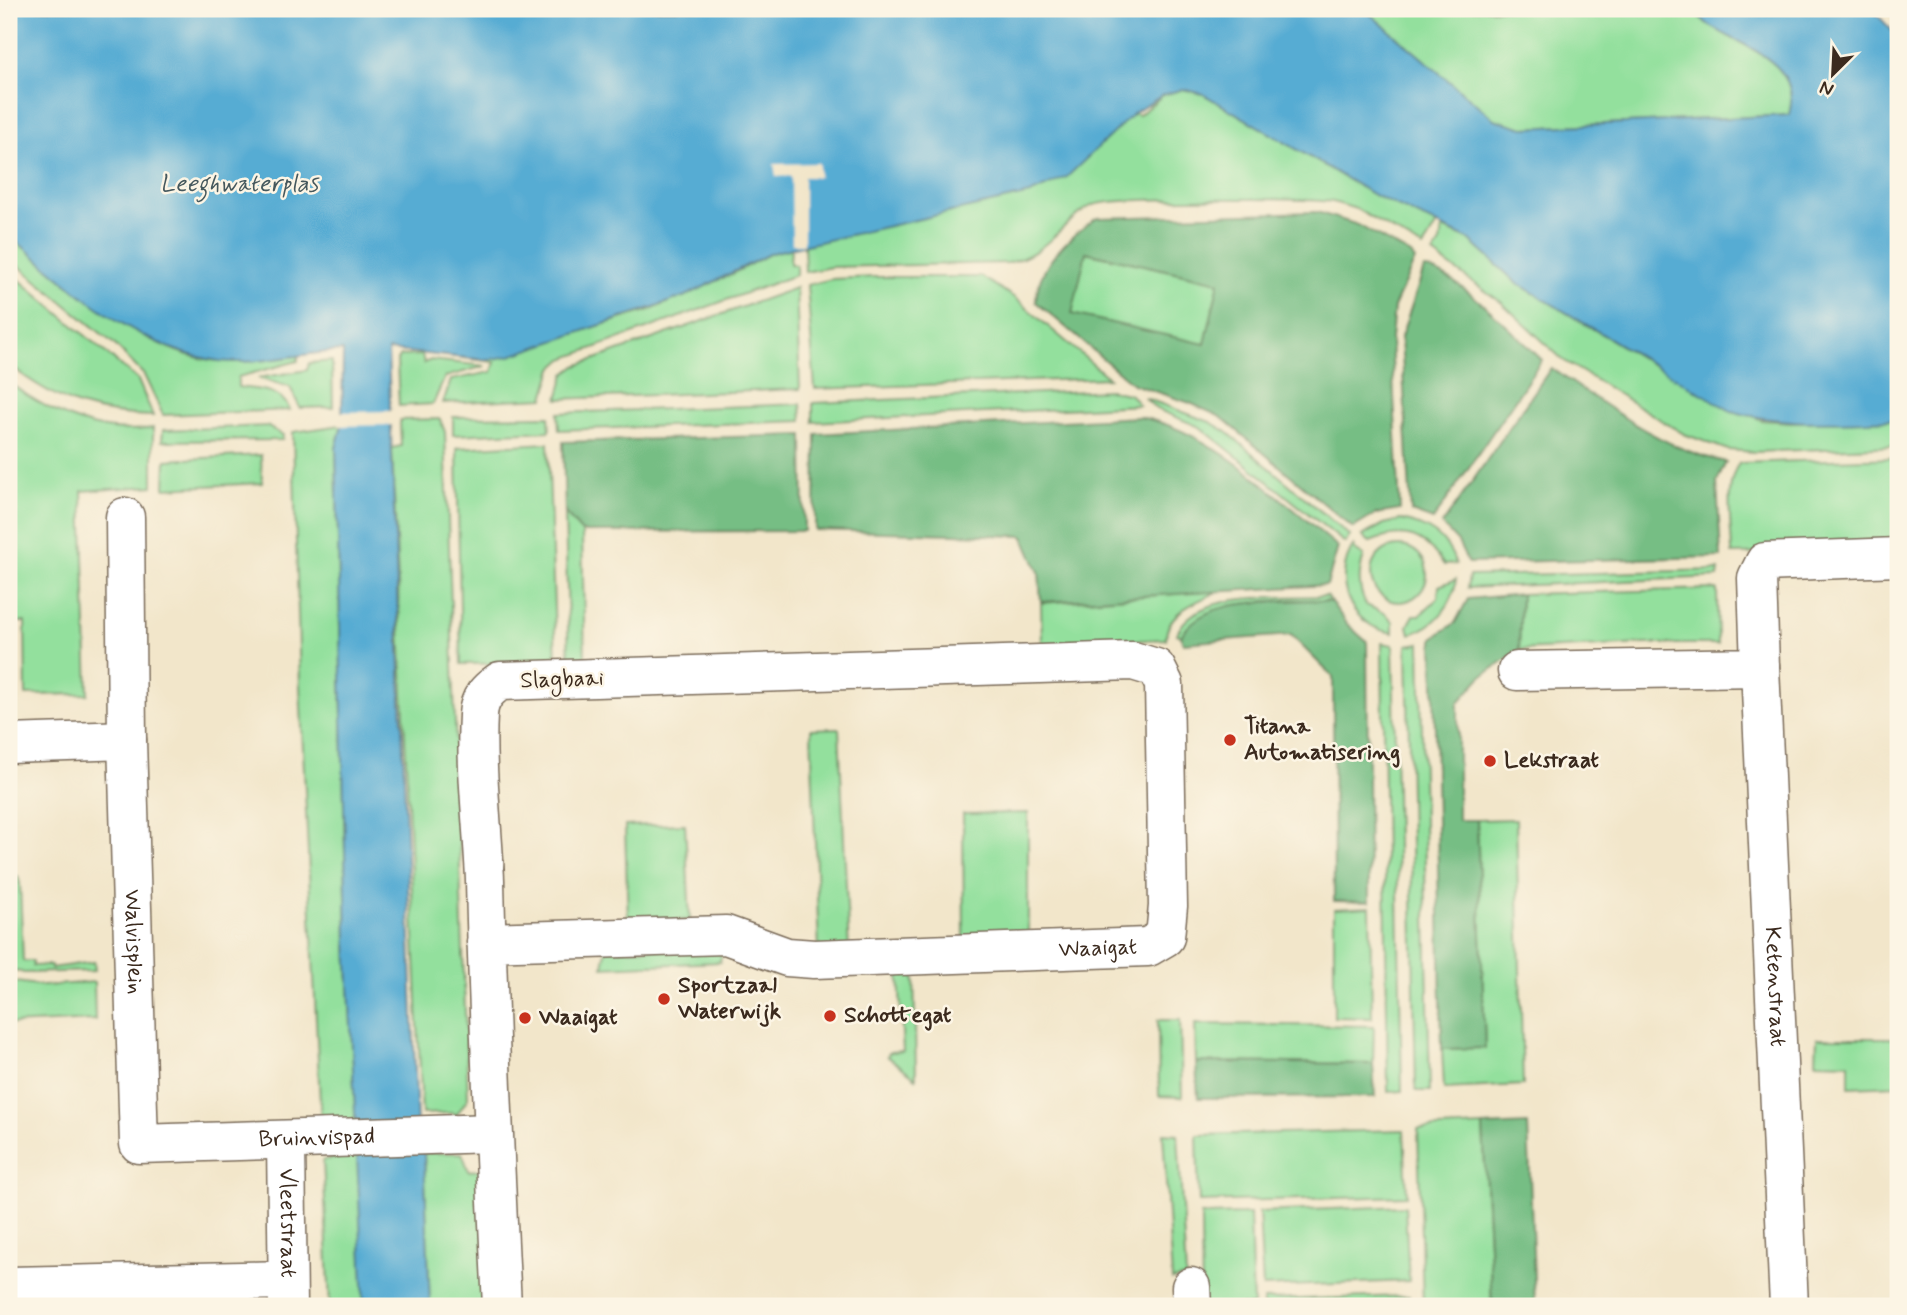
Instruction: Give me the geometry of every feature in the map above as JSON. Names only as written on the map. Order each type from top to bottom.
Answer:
[{"type":"street","name":"Walvisplein","points":[[125,517],[127,740],[139,1144]]},
{"type":"street","points":[[1517,671],[1760,667],[1757,578],[1765,562],[1898,557]]},
{"type":"street","name":"Slagbaai","points":[[502,1306],[478,713],[484,692],[500,681],[1133,661],[1157,668],[1164,684]]},
{"type":"street","name":"Ketenstraat","points":[[1760,667],[1789,1306]]},
{"type":"street","name":"Waaigat","points":[[486,942],[726,935],[787,957],[814,959],[1148,947],[1165,937],[1168,906],[1164,684]]},
{"type":"street","points":[[9,744],[127,740]]},
{"type":"street","name":"Bruinvispad","points":[[139,1144],[493,1133]]},
{"type":"street","name":"Vleetstraat","points":[[286,1141],[288,1293]]},
{"type":"street","points":[[9,1286],[288,1293]]},
{"type":"green space","points":[[1364,9],[1692,9],[1709,25],[1755,51],[1780,70],[1788,82],[1791,97],[1789,115],[1524,128],[1494,120]]},
{"type":"green space","points":[[1183,89],[1203,94],[1376,196],[1437,224],[1423,248],[1356,209],[1333,202],[1167,199],[1091,206],[1033,253],[1007,263],[831,267],[805,272],[804,244],[838,236],[1104,141],[1134,113],[1139,115],[1163,95]]},
{"type":"green space","points":[[1317,212],[1358,225],[1411,255],[1415,260],[1394,307],[1391,339],[1400,510],[1376,514],[1353,528],[1221,417],[1190,403],[1133,384],[1036,302],[1042,276],[1048,265],[1065,243],[1097,218]],"holes":[[[1086,252],[1219,282],[1205,344],[1072,314]]]},
{"type":"green space","points":[[1442,228],[1468,239],[1517,283],[1651,364],[1761,420],[1898,420],[1898,446],[1755,452],[1728,450],[1684,434],[1563,360],[1501,302],[1433,254],[1440,243]]},
{"type":"green space","points":[[9,235],[109,314],[167,347],[195,357],[223,361],[298,355],[298,361],[238,377],[238,387],[275,394],[290,410],[163,415],[144,375],[114,344],[9,258]]},
{"type":"green space","points":[[791,248],[790,264],[796,265],[796,275],[563,359],[553,368],[544,398],[443,403],[451,380],[492,372],[495,362],[430,354],[487,360],[653,309],[732,274],[771,253]]},
{"type":"green space","points":[[1085,252],[1219,282],[1205,345],[1071,314]]},
{"type":"green space","points":[[1424,269],[1452,280],[1468,292],[1542,360],[1433,520],[1411,512],[1401,337]]},
{"type":"green space","points":[[9,271],[138,380],[153,416],[111,413],[76,404],[44,389],[9,365]]},
{"type":"green space","points":[[982,277],[1015,298],[1109,378],[815,389],[807,285],[832,279]]},
{"type":"green space","points":[[796,288],[800,389],[558,399],[565,374],[576,366]]},
{"type":"green space","points":[[422,355],[424,363],[431,360],[485,366],[445,377],[433,404],[399,406],[397,360],[400,356]]},
{"type":"green space","points":[[332,361],[333,407],[300,408],[290,387],[258,378],[307,370],[309,363]]},
{"type":"green space","points":[[1551,368],[1613,411],[1656,436],[1702,456],[1726,462],[1717,482],[1721,557],[1468,563],[1458,542],[1442,525]]},
{"type":"green space","points":[[9,383],[42,404],[77,421],[113,429],[153,428],[153,486],[82,491],[88,694],[26,695],[25,622],[9,622]]},
{"type":"green space","points":[[1111,390],[1131,395],[1139,405],[813,422],[813,403]]},
{"type":"green space","points":[[1145,398],[1210,422],[1227,432],[1350,536],[1345,543],[1200,427],[1156,409]]},
{"type":"green space","points":[[801,404],[802,421],[559,430],[558,413]]},
{"type":"green space","points":[[549,416],[550,431],[453,435],[453,417]]},
{"type":"green space","points":[[1139,417],[1166,424],[1219,452],[1270,489],[1338,547],[1327,585],[1041,602],[1039,572],[1023,536],[815,530],[816,434]]},
{"type":"green space","points":[[440,419],[445,432],[468,1098],[455,1117],[454,1113],[422,1114],[392,448],[401,446],[400,420]]},
{"type":"green space","points":[[342,425],[336,448],[347,942],[356,1125],[321,1124],[300,686],[293,432]]},
{"type":"green space","points":[[267,426],[283,435],[282,440],[162,441],[163,430]]},
{"type":"green space","points":[[803,435],[804,531],[582,532],[565,513],[563,442]]},
{"type":"green space","points":[[548,443],[556,663],[461,664],[457,448]]},
{"type":"green space","points":[[261,455],[262,483],[165,488],[166,460]]},
{"type":"green space","points":[[1898,458],[1898,552],[1732,554],[1730,495],[1731,483],[1739,463]]},
{"type":"green space","points":[[565,513],[582,532],[585,662],[569,663]]},
{"type":"green space","points":[[1401,520],[1420,525],[1435,534],[1447,546],[1456,564],[1444,565],[1429,547],[1412,537],[1393,535],[1370,542],[1362,536],[1384,524]]},
{"type":"green space","points":[[1354,545],[1355,550],[1364,556],[1360,581],[1366,605],[1386,614],[1393,622],[1393,633],[1378,629],[1365,621],[1348,600],[1344,573]]},
{"type":"green space","points":[[1399,546],[1414,551],[1422,559],[1427,574],[1422,589],[1414,597],[1399,602],[1384,597],[1376,589],[1371,574],[1376,559],[1384,551]]},
{"type":"green space","points":[[1719,570],[1718,577],[1467,588],[1469,576]]},
{"type":"green space","points":[[1456,579],[1451,598],[1442,614],[1419,631],[1410,634],[1408,626],[1414,615],[1420,615],[1438,598],[1439,586]]},
{"type":"green space","points":[[1717,589],[1718,644],[1645,644],[1519,650],[1521,594]]},
{"type":"green space","points":[[1219,591],[1177,614],[1167,629],[1166,639],[1042,645],[1041,603]]},
{"type":"green space","points":[[1521,594],[1519,650],[1481,677],[1458,703],[1458,820],[1477,820],[1485,1048],[1442,1049],[1433,638],[1455,623],[1468,599]]},
{"type":"green space","points":[[1327,596],[1331,602],[1272,601],[1228,607],[1192,623],[1181,636],[1177,634],[1187,620],[1202,609],[1221,603],[1266,597]]},
{"type":"green space","points":[[1258,602],[1331,602],[1348,625],[1367,642],[1369,902],[1334,901],[1333,677],[1291,635],[1183,643],[1181,636],[1192,623],[1205,614],[1222,608]]},
{"type":"green space","points":[[1382,643],[1393,645],[1402,1091],[1388,1092]]},
{"type":"green space","points":[[1420,643],[1430,1091],[1416,1091],[1407,645]]},
{"type":"green space","points":[[839,728],[849,953],[819,952],[811,729]]},
{"type":"green space","points":[[1028,813],[1028,943],[964,944],[963,814]]},
{"type":"green space","points":[[1516,819],[1523,1085],[1444,1089],[1442,1049],[1485,1048],[1477,820]]},
{"type":"green space","points":[[685,824],[690,920],[628,922],[625,826]]},
{"type":"green space","points":[[9,876],[18,876],[20,884],[23,961],[33,961],[33,966],[51,965],[51,968],[94,962],[95,971],[24,973],[9,969]]},
{"type":"green space","points":[[1370,907],[1372,1018],[1334,1017],[1334,909]]},
{"type":"green space","points":[[723,946],[720,962],[603,967],[606,950]]},
{"type":"green space","points":[[914,969],[916,1078],[887,1056],[890,1052],[903,1051],[899,976],[902,970]]},
{"type":"green space","points":[[9,981],[44,986],[94,982],[95,1020],[9,1024]]},
{"type":"green space","points":[[1158,1020],[1180,1020],[1182,1097],[1159,1096]]},
{"type":"green space","points":[[1195,1024],[1374,1026],[1373,1064],[1196,1062]]},
{"type":"green space","points":[[1817,1038],[1898,1038],[1898,1085],[1849,1087],[1849,1063],[1816,1062]]},
{"type":"green space","points":[[1196,1062],[1373,1064],[1375,1097],[1198,1098]]},
{"type":"green space","points":[[1528,1124],[1535,1306],[1492,1306],[1483,1126]]},
{"type":"green space","points":[[1483,1126],[1492,1306],[1423,1306],[1418,1129]]},
{"type":"green space","points":[[1404,1130],[1407,1196],[1199,1202],[1197,1135]]},
{"type":"green space","points":[[1163,1133],[1178,1134],[1186,1277],[1172,1280]]},
{"type":"green space","points":[[424,1153],[462,1153],[469,1171],[486,1169],[491,1306],[430,1306]]},
{"type":"green space","points":[[358,1154],[364,1306],[330,1306],[323,1160]]},
{"type":"green space","points":[[1405,1206],[1409,1281],[1263,1287],[1259,1212]]},
{"type":"green space","points":[[1250,1214],[1253,1306],[1202,1306],[1201,1215]]},
{"type":"green space","points":[[1409,1296],[1409,1306],[1263,1306],[1263,1300]]},
{"type":"water","name":"Leeghwaterplas","points":[[9,9],[1364,9],[1494,119],[1524,128],[1789,115],[1791,97],[1788,82],[1780,70],[1755,50],[1709,25],[1692,9],[1872,9],[1898,37],[1898,420],[1793,421],[1731,411],[1517,283],[1468,239],[1376,196],[1203,94],[1183,89],[1163,95],[1134,113],[1067,177],[1030,194],[771,253],[686,296],[510,356],[487,360],[388,350],[418,1152],[424,1153],[430,1306],[364,1306],[347,942],[336,448],[342,425],[343,351],[234,362],[189,355],[160,344],[106,313],[9,235]]},
{"type":"pier","points":[[819,163],[819,177],[804,177],[804,244],[792,244],[791,176],[776,177],[774,164]]},
{"type":"pier","points":[[393,411],[394,425],[339,426],[339,412]]},
{"type":"place","name":"Titana Automatisering","points":[[1230,740]]},
{"type":"place","name":"Lekstraat","points":[[1490,761]]},
{"type":"place","name":"Sportzaal Waterwijk","points":[[664,999]]},
{"type":"place","name":"Schottegat","points":[[830,1016]]},
{"type":"place","name":"Waaigat","points":[[525,1018]]}]
